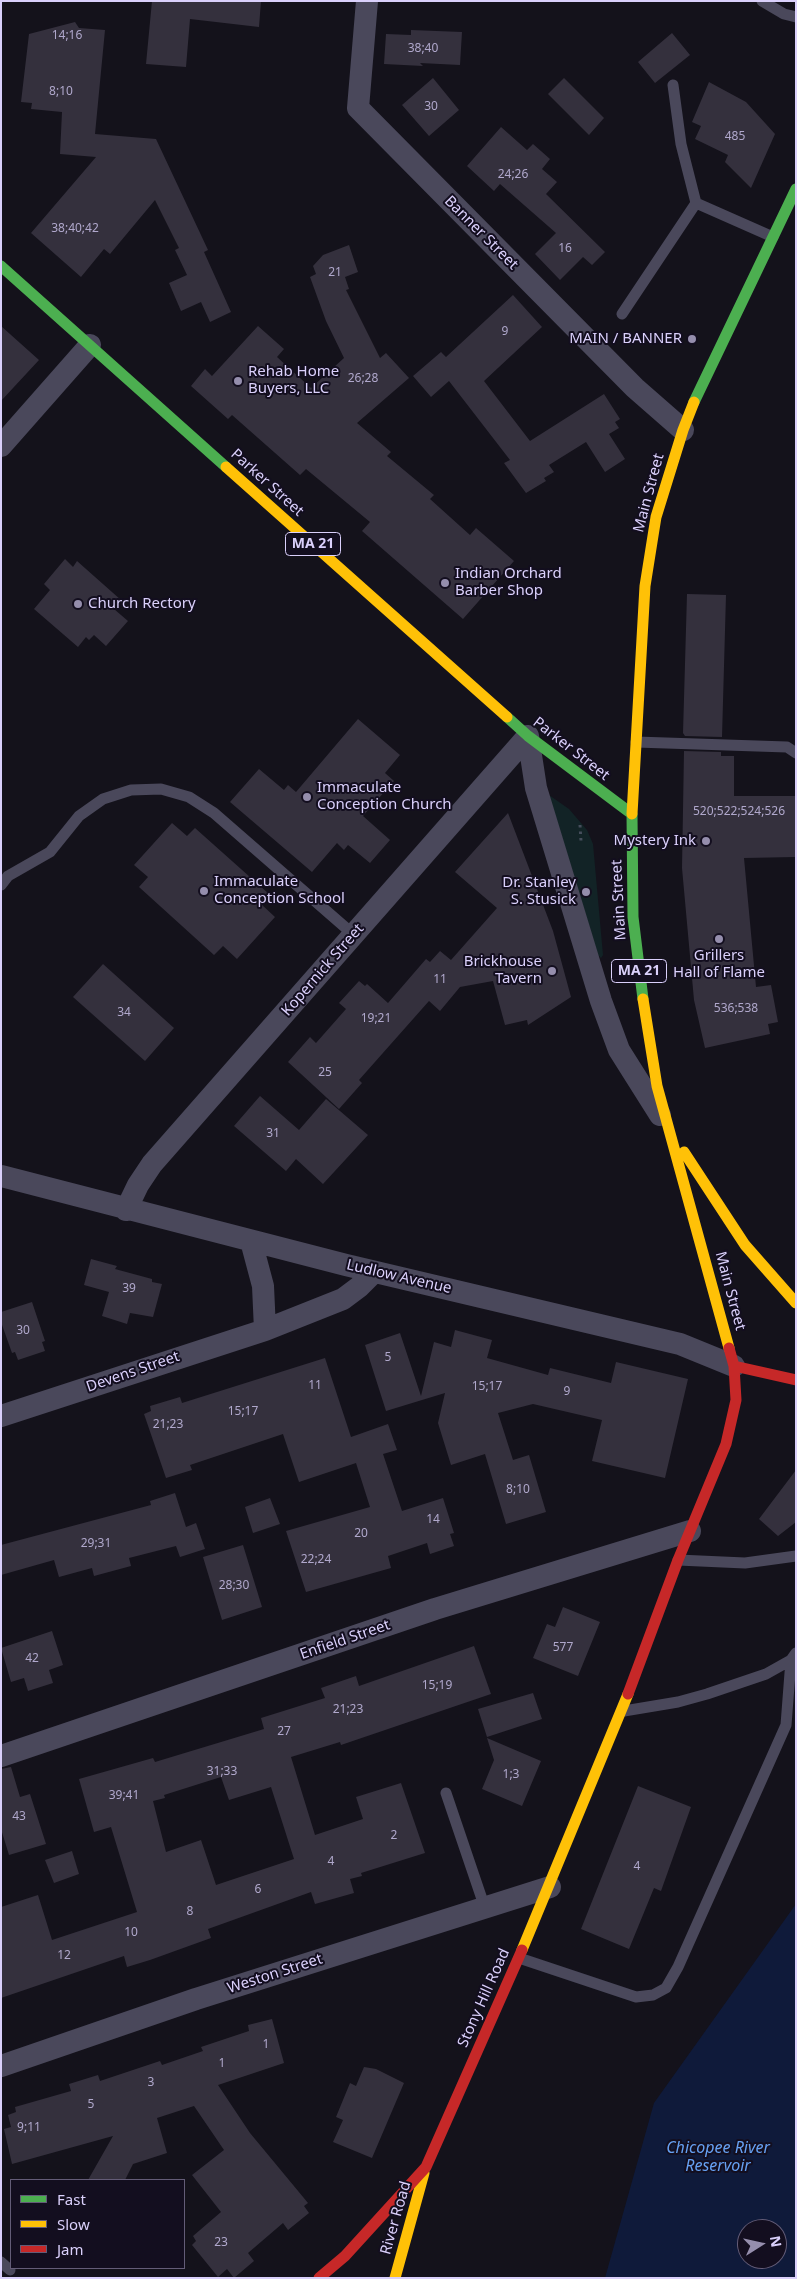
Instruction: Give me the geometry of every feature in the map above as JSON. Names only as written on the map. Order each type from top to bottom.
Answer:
[{"type":"main road","name":"Main Street","points":[[627,1699],[678,1560],[726,1444],[736,1400],[734,1366],[697,1226],[667,1126],[652,1060],[636,953],[631,882],[632,814],[648,554],[662,494],[683,430],[796,189]]},
{"type":"main road","name":"Parker Street","points":[[1,266],[528,736],[632,814]]},
{"type":"main road","points":[[667,1126],[745,1245],[796,1303]]},
{"type":"main road","name":"Ludlow Avenue","points":[[734,1366],[796,1380]]},
{"type":"main road","name":"Stony Hill Road","points":[[319,2278],[345,2256],[426,2167],[550,1887],[627,1699]]},
{"type":"main road","name":"River Road","points":[[395,2278],[426,2167]]},
{"type":"street","name":"Banner Street","points":[[367,1],[358,108],[635,388],[683,430]]},
{"type":"street","points":[[1,446],[90,345]]},
{"type":"street","points":[[528,736],[536,788],[601,1001],[619,1050],[667,1126]]},
{"type":"street","name":"Kopernick Street","points":[[126,1210],[138,1185],[152,1164],[528,736]]},
{"type":"street","name":"Ludlow Avenue","points":[[1,1176],[126,1210],[374,1272],[680,1344],[734,1366]]},
{"type":"street","points":[[251,1241],[263,1286],[265,1330]]},
{"type":"street","name":"Devens Street","points":[[1,1416],[265,1330],[343,1298],[359,1287],[374,1272]]},
{"type":"street","name":"Enfield Street","points":[[1,1756],[436,1609],[690,1531]]},
{"type":"street","name":"Weston Street","points":[[1,2066],[196,1999],[550,1887]]},
{"type":"lane","points":[[762,1],[784,14],[796,17]]},
{"type":"lane","points":[[622,314],[696,203],[681,144],[673,85]]},
{"type":"lane","points":[[696,203],[773,237]]},
{"type":"lane","points":[[636,742],[787,747],[796,753]]},
{"type":"lane","points":[[1,885],[8,876],[50,852],[79,816],[103,799],[131,790],[161,789],[189,797],[214,813],[354,936]]},
{"type":"lane","points":[[678,1560],[746,1563],[796,1556]]},
{"type":"lane","points":[[622,1711],[678,1702],[707,1694],[766,1674],[794,1657]]},
{"type":"lane","points":[[519,1958],[636,1997],[653,1995],[666,1988],[678,1967],[786,1725],[794,1657]]},
{"type":"lane","points":[[446,1793],[485,1908]]},
{"type":"shaded area","points":[[549,795],[569,809],[587,830],[593,844],[603,955],[601,958],[598,955]]},
{"type":"water","name":"Chicopee River Reservoir","points":[[796,1904],[796,2278],[605,2278],[654,2103]]},
{"type":"building","points":[[152,1],[261,1],[259,27],[190,19],[186,67],[146,64]]},
{"type":"building","points":[[75,22],[79,28],[105,30],[95,134],[156,139],[208,250],[204,252],[231,312],[210,322],[201,302],[181,311],[169,283],[187,275],[175,250],[179,248],[155,200],[110,254],[104,249],[81,277],[31,233],[96,157],[60,154],[62,112],[31,109],[32,103],[21,102],[29,34]]},
{"type":"building","points":[[411,30],[462,32],[460,65],[384,64],[386,34],[411,35]]},
{"type":"building","points":[[672,33],[690,55],[655,83],[638,62]]},
{"type":"building","points":[[433,78],[459,110],[429,136],[402,105]]},
{"type":"building","points":[[564,78],[604,118],[589,135],[548,94]]},
{"type":"building","points":[[709,82],[746,102],[775,134],[751,188],[725,162],[728,155],[695,139],[701,126],[692,122]]},
{"type":"building","points":[[501,127],[527,150],[533,144],[550,159],[542,169],[557,182],[546,194],[605,252],[592,265],[583,257],[560,280],[535,254],[556,233],[500,184],[494,191],[467,166]]},
{"type":"building","points":[[349,245],[358,272],[345,277],[349,289],[346,290],[380,358],[386,353],[409,378],[357,423],[391,452],[387,456],[434,495],[430,499],[470,535],[476,528],[514,561],[463,619],[362,531],[370,522],[306,469],[300,475],[232,415],[228,419],[191,386],[205,369],[212,376],[258,326],[284,349],[277,357],[311,388],[344,358],[326,321],[310,277],[316,274],[313,266],[323,255]]},
{"type":"building","points":[[513,295],[542,327],[484,381],[530,441],[604,394],[620,419],[615,422],[619,428],[609,434],[625,459],[605,472],[586,442],[549,465],[554,472],[544,478],[546,481],[526,493],[504,463],[510,460],[449,381],[431,397],[413,376],[441,352],[446,357]]},
{"type":"building","points":[[1,326],[39,360],[1,401]]},
{"type":"building","name":"Church Rectory","points":[[65,559],[73,567],[77,561],[121,600],[114,609],[128,621],[106,646],[94,635],[89,640],[86,637],[78,647],[34,609],[50,590],[44,584]]},
{"type":"building","points":[[687,594],[726,595],[722,737],[685,736],[683,733]]},
{"type":"building","name":"Immaculate Conception Church","points":[[358,719],[400,755],[385,773],[394,781],[363,816],[390,840],[370,863],[348,845],[344,850],[337,843],[312,872],[230,802],[259,769],[284,790],[288,785],[296,792]]},
{"type":"building","points":[[684,751],[721,752],[721,756],[734,756],[734,796],[796,796],[795,857],[744,858],[756,987],[771,985],[778,1022],[768,1024],[770,1034],[705,1048],[694,1000],[682,868]]},
{"type":"building","points":[[508,813],[553,931],[571,997],[528,1025],[527,1020],[505,1025],[493,981],[460,987],[440,1011],[429,1001],[359,1080],[362,1083],[339,1109],[288,1062],[310,1037],[316,1043],[346,1009],[339,1003],[359,981],[365,986],[367,984],[388,1003],[426,959],[430,962],[440,951],[451,960],[497,908],[455,872]]},
{"type":"building","name":"Immaculate Conception School","points":[[172,823],[187,836],[195,828],[269,894],[261,904],[275,917],[237,959],[223,946],[214,955],[139,887],[148,877],[134,865]]},
{"type":"building","points":[[103,964],[174,1028],[145,1061],[73,997]]},
{"type":"building","points":[[260,1096],[299,1130],[326,1099],[368,1135],[323,1184],[296,1159],[286,1171],[234,1126]]},
{"type":"building","points":[[91,1259],[117,1266],[115,1269],[152,1279],[152,1282],[162,1284],[153,1317],[130,1313],[127,1324],[102,1316],[109,1292],[84,1285]]},
{"type":"building","points":[[32,1302],[45,1341],[42,1342],[45,1351],[18,1360],[15,1352],[12,1353],[1,1322],[1,1312]]},
{"type":"building","points":[[455,1330],[492,1340],[487,1358],[548,1375],[550,1368],[611,1383],[616,1362],[688,1379],[665,1478],[592,1461],[602,1420],[533,1404],[498,1413],[513,1460],[529,1455],[546,1512],[506,1524],[485,1454],[451,1465],[438,1423],[445,1393],[386,1411],[365,1345],[400,1333],[421,1396],[434,1342],[451,1347]]},
{"type":"building","points":[[325,1358],[351,1437],[388,1424],[397,1450],[383,1454],[402,1511],[443,1498],[454,1533],[450,1534],[454,1546],[430,1554],[427,1543],[388,1556],[391,1568],[306,1592],[286,1531],[370,1507],[356,1463],[299,1482],[283,1434],[190,1465],[192,1470],[166,1478],[144,1414],[151,1411],[150,1406],[180,1397],[182,1403]]},
{"type":"building","points":[[796,1470],[796,1522],[778,1536],[759,1519]]},
{"type":"building","points":[[175,1493],[186,1527],[196,1523],[205,1549],[180,1557],[176,1546],[129,1558],[131,1566],[94,1576],[92,1568],[59,1577],[54,1560],[1,1575],[1,1545],[151,1505],[150,1501]]},
{"type":"building","points":[[270,1498],[280,1524],[253,1533],[245,1507]]},
{"type":"building","points":[[243,1545],[262,1607],[222,1620],[203,1557]]},
{"type":"building","points":[[563,1607],[600,1622],[578,1676],[533,1658],[547,1624],[555,1627]]},
{"type":"building","points":[[52,1631],[63,1665],[49,1670],[53,1683],[28,1691],[24,1678],[11,1682],[1,1648]]},
{"type":"building","points":[[474,1646],[491,1694],[341,1745],[340,1742],[291,1757],[315,1835],[363,1819],[356,1797],[401,1783],[425,1853],[361,1873],[362,1876],[350,1879],[354,1893],[315,1904],[311,1892],[208,1929],[211,1938],[150,1960],[127,1967],[124,1956],[1,1998],[1,1907],[38,1895],[52,1940],[137,1912],[111,1827],[94,1832],[79,1779],[153,1758],[155,1762],[264,1729],[261,1718],[325,1698],[321,1688],[356,1676],[359,1686]],"holes":[[[221,1777],[229,1800],[271,1787],[294,1859],[216,1885],[201,1840],[166,1852],[153,1801],[165,1798],[164,1795]]]},
{"type":"building","points":[[533,1693],[542,1719],[487,1737],[478,1709]]},
{"type":"building","points":[[487,1738],[541,1761],[522,1806],[482,1789],[494,1760]]},
{"type":"building","points":[[11,1767],[20,1797],[30,1794],[46,1844],[9,1855],[1,1829],[1,1769]]},
{"type":"building","points":[[638,1786],[691,1807],[661,1891],[654,1888],[629,1949],[581,1929]]},
{"type":"building","points":[[72,1851],[79,1874],[54,1883],[45,1860]]},
{"type":"building","points":[[272,2019],[284,2063],[218,2085],[250,2133],[308,2203],[304,2206],[309,2213],[288,2230],[283,2223],[248,2253],[254,2261],[234,2278],[227,2269],[218,2277],[192,2245],[196,2241],[193,2236],[221,2212],[192,2175],[224,2150],[194,2106],[157,2118],[167,2153],[133,2164],[126,2179],[89,2179],[113,2136],[12,2164],[4,2129],[11,2127],[8,2115],[16,2112],[15,2107],[71,2091],[69,2084],[98,2075],[100,2081],[160,2061],[162,2065],[203,2051],[201,2047],[249,2031],[248,2025]]},
{"type":"building","points":[[364,2067],[376,2069],[404,2083],[372,2158],[333,2142],[343,2120],[336,2117],[350,2083],[356,2086]]},
{"type":"traffic: fast","points":[[694,402],[796,189]]},
{"type":"traffic: fast","points":[[1,266],[226,467]]},
{"type":"traffic: fast","points":[[507,717],[528,736],[632,814],[633,917],[643,999]]},
{"type":"traffic: slow","points":[[632,814],[645,586],[656,517],[683,430],[694,402]]},
{"type":"traffic: slow","points":[[226,467],[507,717]]},
{"type":"traffic: slow","points":[[643,999],[657,1086],[729,1348]]},
{"type":"traffic: slow","points":[[684,1152],[745,1245],[796,1303]]},
{"type":"traffic: slow","points":[[522,1950],[628,1694]]},
{"type":"traffic: slow","points":[[395,2278],[424,2173]]},
{"type":"traffic: jam","points":[[729,1348],[734,1366],[796,1380]]},
{"type":"traffic: jam","points":[[628,1694],[678,1560],[726,1444],[736,1400],[734,1366]]},
{"type":"traffic: jam","points":[[319,2278],[345,2256],[426,2167],[522,1950]]},
{"type":"place","name":"MAIN / BANNER","points":[[692,339]]},
{"type":"place","name":"Rehab Home Buyers, LLC","points":[[238,381]]},
{"type":"place","name":"Indian Orchard Barber Shop","points":[[445,583]]},
{"type":"place","name":"Church Rectory","points":[[78,604]]},
{"type":"place","name":"Immaculate Conception Church","points":[[307,797]]},
{"type":"place","name":"Mystery Ink","points":[[706,841]]},
{"type":"place","name":"Immaculate Conception School","points":[[204,891]]},
{"type":"place","name":"Dr. Stanley S. Stusick","points":[[586,892]]},
{"type":"place","name":"Grillers Hall of Flame","points":[[719,939]]},
{"type":"place","name":"Brickhouse Tavern","points":[[552,971]]}]
